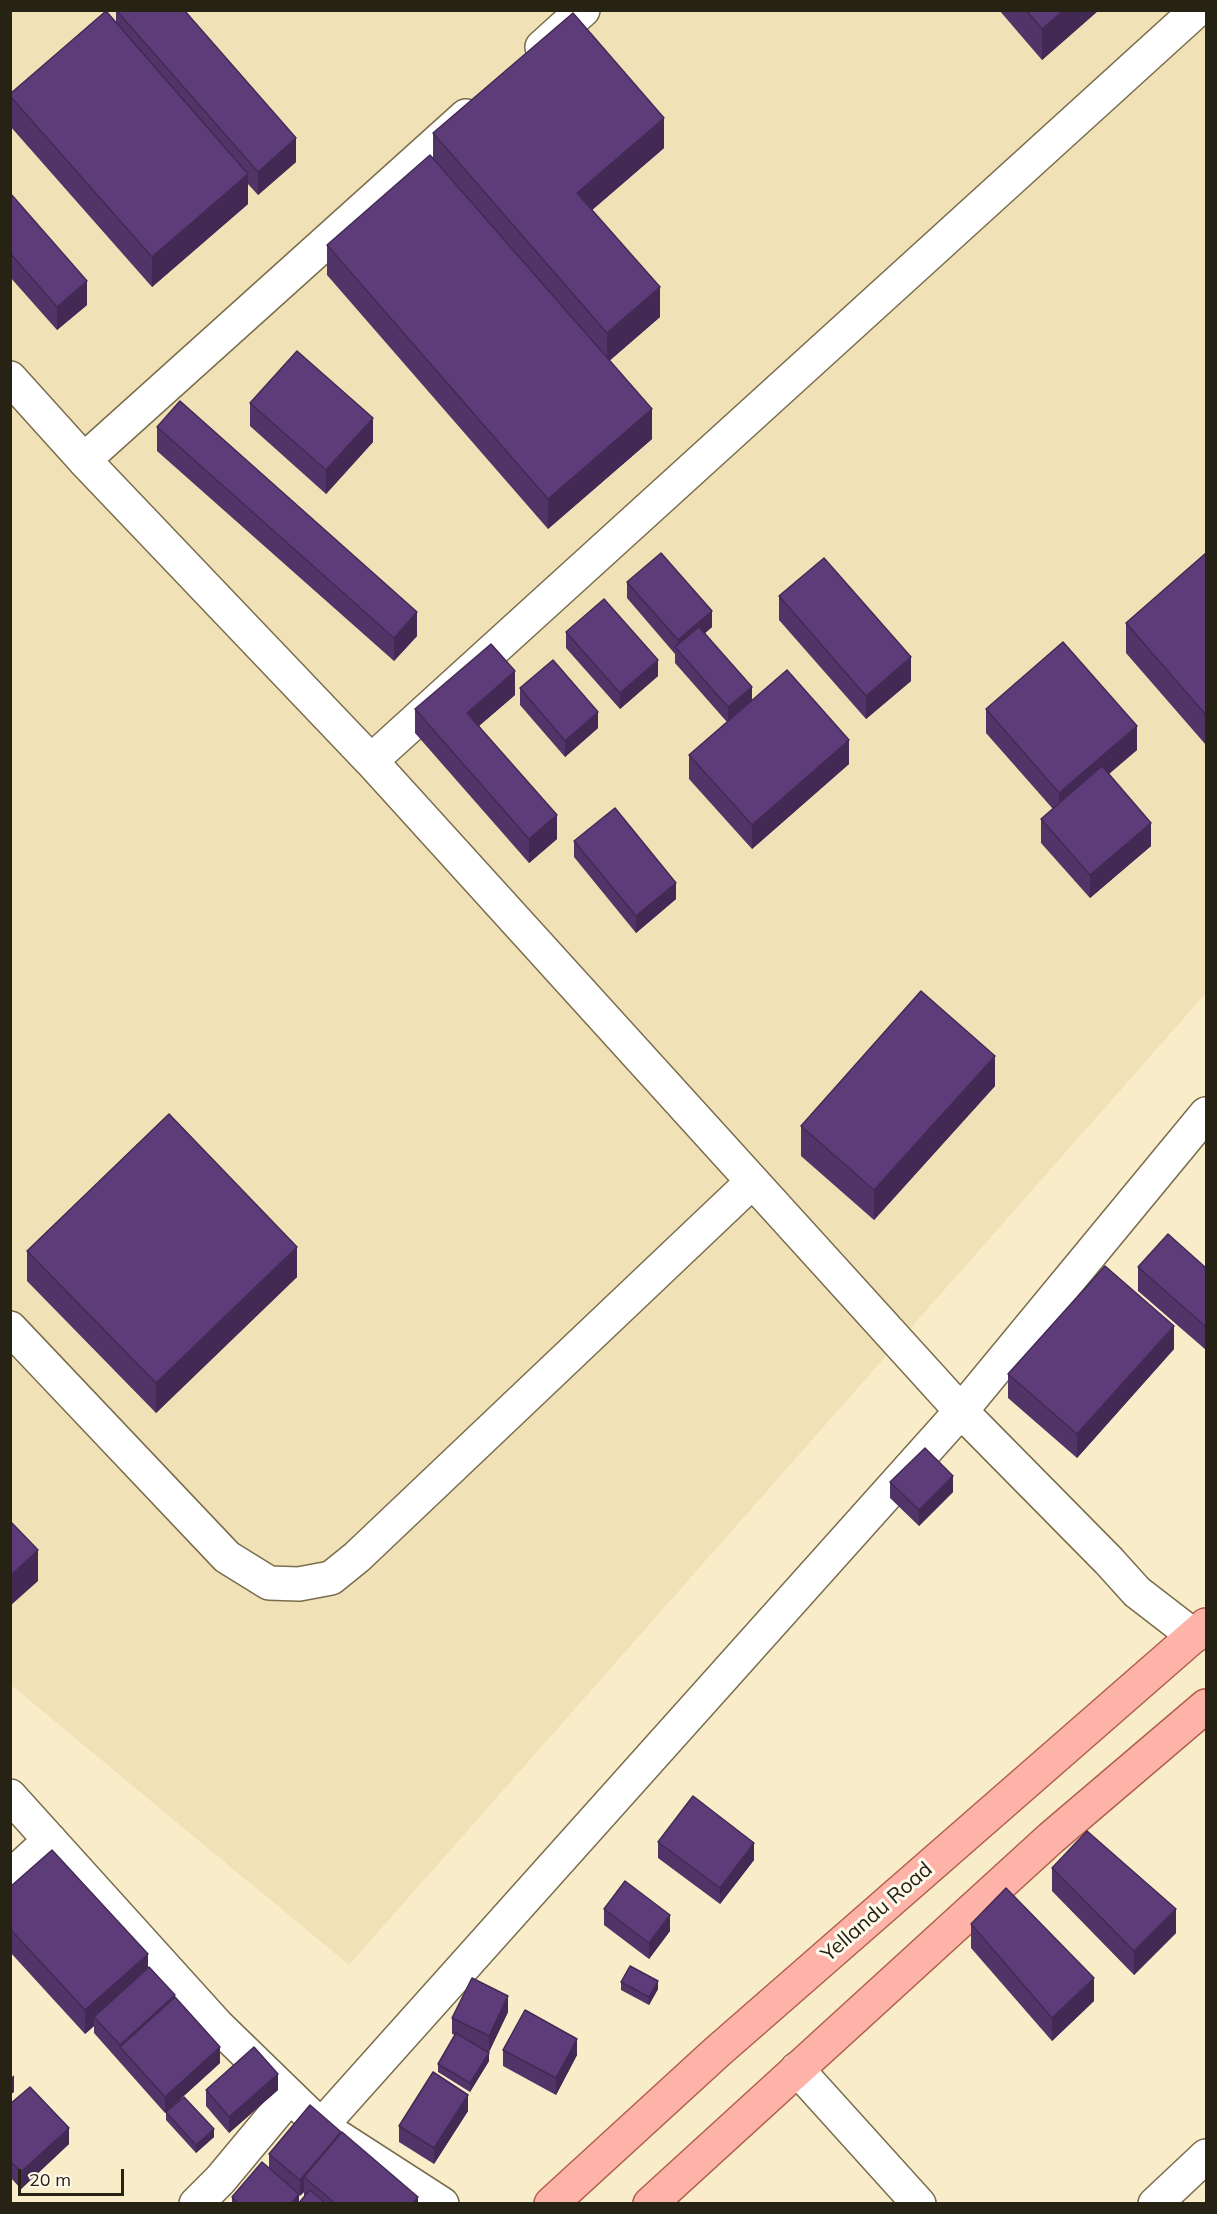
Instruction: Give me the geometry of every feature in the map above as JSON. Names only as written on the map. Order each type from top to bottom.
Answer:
[{"type":"main road","name":"Yellandu Road","points":[[551,2204],[726,2044],[1200,1631]]},
{"type":"main road","points":[[650,2204],[1051,1838],[1206,1706]]},
{"type":"street","points":[[371,761],[1197,10]]},
{"type":"street","points":[[518,68],[572,14]]},
{"type":"street","points":[[84,460],[492,92]]},
{"type":"street","points":[[10,378],[84,460],[371,761],[961,1411],[1137,1592],[1200,1631]]},
{"type":"street","points":[[321,2126],[961,1411],[1206,1114]]},
{"type":"street","points":[[10,1328],[227,1557],[269,1583],[299,1584],[331,1578],[357,1557],[752,1182]]},
{"type":"street","points":[[10,1796],[218,2026],[321,2126],[442,2204]]},
{"type":"street","points":[[10,1876],[50,1840]]},
{"type":"street","points":[[797,2069],[919,2204]]},
{"type":"street","points":[[196,2204],[220,2180],[290,2096]]},
{"type":"street","points":[[1155,2204],[1206,2156]]},
{"type":"shaded area","points":[[10,11],[1206,11],[1206,993],[349,1965],[11,1685]]},
{"type":"building","points":[[116,10],[184,10],[296,138],[258,172]]},
{"type":"building","points":[[1026,10],[1064,10],[1042,29]]},
{"type":"building","points":[[106,11],[248,174],[152,257],[10,96]]},
{"type":"building","points":[[573,13],[664,118],[577,193],[660,287],[607,333],[433,133]]},
{"type":"building","points":[[430,155],[652,409],[548,499],[327,245]]},
{"type":"building","points":[[10,193],[87,281],[57,307],[10,253]]},
{"type":"building","points":[[297,351],[373,418],[326,470],[250,403]]},
{"type":"building","points":[[180,401],[417,612],[394,638],[157,427]]},
{"type":"building","points":[[661,553],[712,611],[678,640],[627,582]]},
{"type":"building","points":[[1206,553],[1206,715],[1126,623]]},
{"type":"building","points":[[824,558],[911,657],[866,696],[779,596]]},
{"type":"building","points":[[604,599],[658,660],[620,693],[566,632]]},
{"type":"building","points":[[699,627],[752,687],[728,707],[675,647]]},
{"type":"building","points":[[1063,642],[1137,726],[1059,793],[986,709]]},
{"type":"building","points":[[491,644],[515,671],[467,713],[557,815],[529,839],[415,709]]},
{"type":"building","points":[[553,660],[598,712],[565,741],[520,688]]},
{"type":"building","points":[[787,670],[849,740],[752,825],[689,755]]},
{"type":"building","points":[[1102,766],[1151,823],[1090,875],[1041,819]]},
{"type":"building","points":[[615,808],[676,883],[636,916],[574,841]]},
{"type":"building","points":[[921,991],[995,1056],[874,1190],[801,1126]]},
{"type":"building","points":[[169,1114],[297,1247],[156,1383],[27,1251]]},
{"type":"building","points":[[1168,1234],[1206,1268],[1206,1327],[1138,1267]]},
{"type":"building","points":[[1105,1266],[1174,1326],[1077,1434],[1008,1374]]},
{"type":"building","points":[[925,1448],[953,1476],[919,1510],[890,1482]]},
{"type":"building","points":[[10,1521],[38,1550],[10,1576]]},
{"type":"building","points":[[693,1796],[754,1843],[720,1888],[658,1842]]},
{"type":"building","points":[[1087,1831],[1176,1909],[1134,1951],[1052,1868]]},
{"type":"building","points":[[52,1850],[148,1954],[85,2010],[10,1929],[10,1887]]},
{"type":"building","points":[[625,1881],[670,1915],[649,1943],[604,1909]]},
{"type":"building","points":[[1006,1888],[1094,1978],[1052,2018],[971,1924]]},
{"type":"building","points":[[630,1966],[658,1981],[649,1997],[621,1982]]},
{"type":"building","points":[[149,1967],[175,1995],[120,2045],[94,2017]]},
{"type":"building","points":[[472,1978],[508,1996],[489,2036],[452,2018]]},
{"type":"building","points":[[175,1997],[220,2047],[165,2097],[120,2047]]},
{"type":"building","points":[[525,2010],[577,2039],[556,2078],[503,2050]]},
{"type":"building","points":[[456,2033],[489,2053],[470,2083],[438,2064]]},
{"type":"building","points":[[254,2047],[278,2074],[229,2117],[206,2090]]},
{"type":"building","points":[[433,2072],[468,2095],[434,2148],[399,2126]]},
{"type":"building","points":[[30,2087],[69,2128],[21,2172],[10,2161],[10,2104]]},
{"type":"building","points":[[184,2097],[214,2129],[196,2145],[166,2112]]},
{"type":"building","points":[[310,2105],[341,2132],[300,2180],[269,2154]]},
{"type":"building","points":[[342,2132],[418,2197],[412,2204],[336,2204],[304,2177]]},
{"type":"building","points":[[262,2162],[299,2194],[291,2204],[239,2204],[232,2197]]},
{"type":"building","points":[[310,2190],[326,2204],[298,2204]]}]
